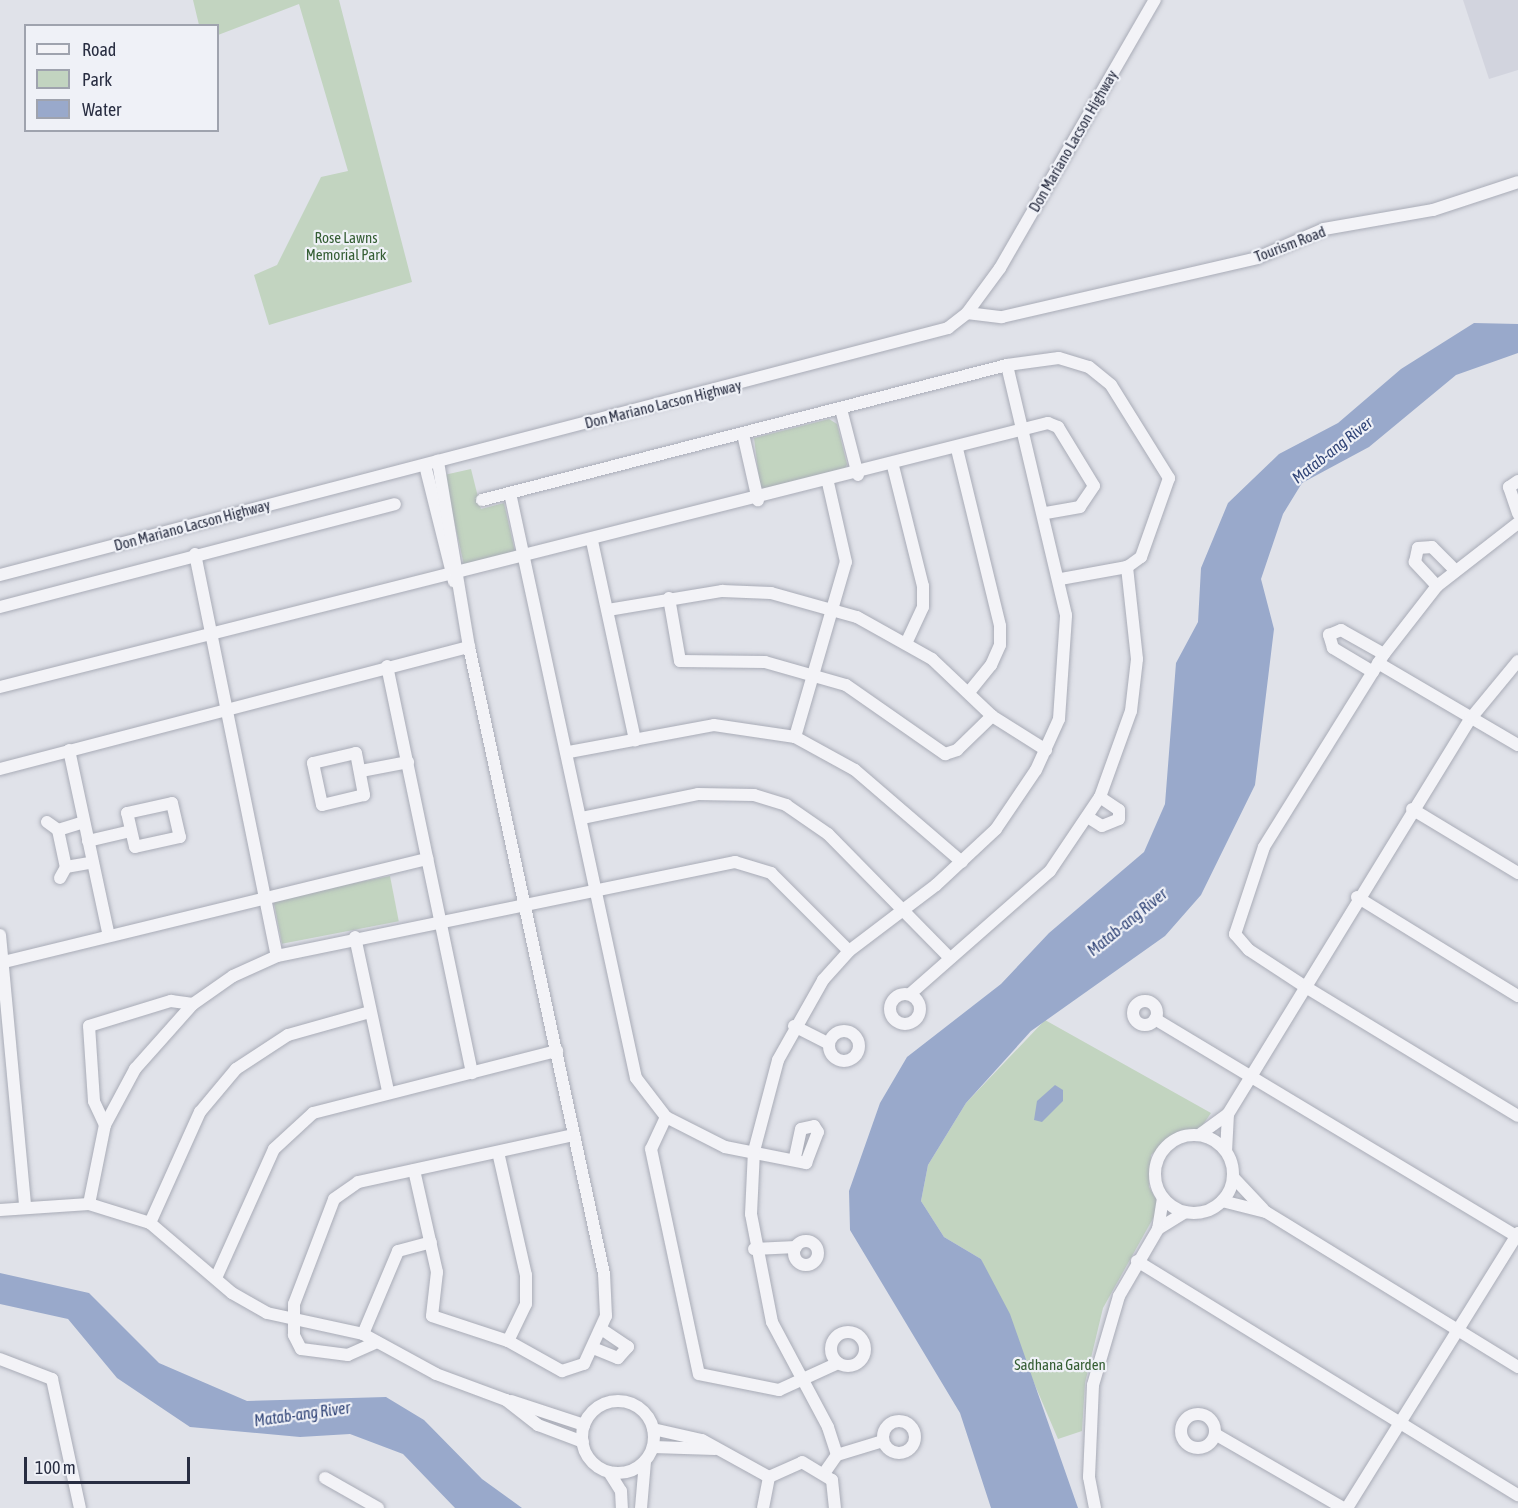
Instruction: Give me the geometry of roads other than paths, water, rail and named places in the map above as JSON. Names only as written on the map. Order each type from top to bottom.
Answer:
[{"type":"street","name":"Don Mariano Lacson Highway","points":[[0,575],[923,339],[967,313],[1000,268],[1155,0]]},
{"type":"street","name":"Tourism Road","points":[[967,313],[1002,317],[1095,292],[1257,258],[1324,229],[1433,210],[1518,182]]},
{"type":"street","points":[[482,500],[1007,365],[1059,358],[1089,367],[1111,385],[1164,463],[1168,491],[1147,549],[1127,567],[1060,579]]},
{"type":"street","points":[[837,1455],[828,1427],[801,1383],[772,1322],[754,1249],[754,1151],[766,1090],[794,1026],[849,951],[962,862],[1006,816],[1046,750],[1065,682],[1066,615],[1045,513],[1007,365]]},
{"type":"street","points":[[841,408],[858,475]]},
{"type":"street","points":[[0,687],[211,630],[455,574],[828,483],[957,449],[1022,429],[1058,427],[1091,476],[1094,486],[1087,503],[1045,513]]},
{"type":"street","points":[[743,434],[758,500]]},
{"type":"street","points":[[957,449],[1000,626],[991,665],[970,691]]},
{"type":"street","points":[[414,1170],[438,1282],[432,1316],[508,1341],[562,1371],[584,1364],[601,1329],[604,1274],[431,463]]},
{"type":"street","points":[[893,466],[922,586],[923,607],[907,642]]},
{"type":"street","points":[[1518,481],[1509,487],[1518,513]]},
{"type":"street","points":[[795,736],[815,675],[846,554],[828,483]]},
{"type":"street","points":[[510,493],[569,752],[636,1078],[666,1117],[707,1142],[795,1157]]},
{"type":"street","points":[[0,607],[195,554],[395,504]]},
{"type":"street","points":[[1518,523],[1454,569],[1437,586],[1378,663],[1264,847],[1236,924],[1241,943],[1304,986],[1518,1116]]},
{"type":"street","points":[[592,541],[635,740]]},
{"type":"street","points":[[1437,586],[1416,562],[1418,548],[1432,547],[1454,569]]},
{"type":"street","points":[[195,554],[277,956]]},
{"type":"street","points":[[910,994],[1035,886],[1089,818],[1100,797],[1131,711],[1137,659],[1127,567]]},
{"type":"street","points":[[608,610],[669,598],[741,591],[833,609],[907,642],[970,691],[992,716],[1046,750]]},
{"type":"street","points":[[669,598],[680,661],[765,662],[815,675],[884,708],[945,754],[957,750],[992,716]]},
{"type":"street","points":[[0,769],[226,707],[469,647]]},
{"type":"street","points":[[1095,1508],[1089,1477],[1093,1385],[1119,1296],[1137,1261],[1158,1229],[1163,1198],[1155,1177],[1160,1155],[1176,1139],[1198,1135],[1228,1114],[1412,809],[1471,718],[1518,661]]},
{"type":"street","points":[[1378,663],[1518,745]]},
{"type":"street","points":[[387,666],[472,1074]]},
{"type":"street","points":[[569,752],[714,725],[795,736],[855,770],[962,862]]},
{"type":"street","points":[[69,750],[109,936]]},
{"type":"street","points":[[356,753],[362,771],[364,795],[322,805],[314,761],[356,753]]},
{"type":"street","points":[[362,771],[408,762]]},
{"type":"street","points":[[582,818],[698,794],[754,795],[786,805],[828,834],[950,958]]},
{"type":"street","points":[[1089,818],[1102,826],[1119,819],[1119,810],[1100,797]]},
{"type":"street","points":[[170,802],[180,835],[136,847],[131,831],[129,812],[170,802]]},
{"type":"street","points":[[1412,809],[1518,873]]},
{"type":"street","points":[[84,822],[52,826],[63,872],[93,862]]},
{"type":"street","points":[[88,841],[131,831]]},
{"type":"street","points":[[1,963],[266,896],[428,859]]},
{"type":"street","points":[[89,1204],[105,1125],[135,1069],[193,1004],[233,976],[277,956],[355,937],[714,864],[753,865],[783,884],[849,951]]},
{"type":"street","points":[[1357,897],[1518,996]]},
{"type":"street","points":[[0,935],[25,1207]]},
{"type":"street","points":[[355,937],[388,1091]]},
{"type":"street","points":[[105,1125],[94,1101],[89,1026],[171,1001],[193,1004]]},
{"type":"street","points":[[150,1223],[200,1112],[236,1070],[288,1035],[370,1012]]},
{"type":"street","points":[[1155,1019],[1517,1236],[1345,1508],[1215,1434]]},
{"type":"street","points":[[794,1026],[829,1044]]},
{"type":"street","points":[[216,1278],[273,1149],[313,1113],[388,1091],[472,1074],[557,1051]]},
{"type":"street","points":[[1228,1114],[1226,1150],[1233,1177],[1266,1212],[1518,1367]]},
{"type":"street","points":[[666,1117],[651,1149],[696,1370],[768,1389],[801,1383],[838,1363]]},
{"type":"street","points":[[377,1342],[348,1355],[301,1349],[291,1321],[334,1199],[358,1182],[574,1135]]},
{"type":"street","points":[[1198,1135],[1226,1150]]},
{"type":"street","points":[[498,1152],[526,1275],[525,1304],[508,1341]]},
{"type":"street","points":[[1158,1229],[1185,1212],[1211,1209],[1222,1201],[1233,1177]]},
{"type":"street","points":[[1163,1198],[1185,1212]]},
{"type":"street","points":[[1222,1201],[1266,1212]]},
{"type":"street","points":[[0,1210],[89,1204],[150,1223],[247,1303],[291,1321],[363,1334],[436,1374],[584,1425]]},
{"type":"street","points":[[363,1334],[399,1251],[431,1242]]},
{"type":"street","points":[[754,1249],[796,1246]]},
{"type":"street","points":[[1137,1261],[1518,1495]]},
{"type":"street","points":[[593,1348],[618,1358],[628,1347],[601,1329]]},
{"type":"street","points":[[0,1359],[52,1379],[80,1508]]},
{"type":"street","points":[[506,1400],[538,1425],[583,1442]]},
{"type":"street","points":[[622,1508],[621,1491],[609,1472],[592,1460],[583,1442],[584,1425],[598,1407],[620,1401],[642,1409],[653,1429],[653,1447],[645,1461],[641,1508]]},
{"type":"street","points":[[653,1429],[702,1440],[769,1477]]},
{"type":"street","points":[[825,1472],[837,1455],[884,1441]]},
{"type":"street","points":[[653,1447],[715,1449]]},
{"type":"street","points":[[609,1472],[628,1472],[645,1461]]},
{"type":"street","points":[[769,1477],[802,1462],[825,1472],[836,1491],[835,1508]]},
{"type":"street","points":[[763,1508],[769,1477]]},
{"type":"street","points":[[325,1478],[378,1508]]},
{"type":"water","name":"Matab-ang River","points":[[1474,323],[1518,324],[1518,353],[1456,375],[1369,447],[1302,483],[1283,514],[1261,579],[1274,629],[1255,785],[1201,895],[1165,936],[1031,1031],[966,1103],[928,1165],[921,1201],[944,1237],[981,1259],[1010,1314],[1078,1508],[991,1508],[960,1413],[850,1230],[849,1191],[880,1103],[907,1057],[1001,984],[1049,933],[1144,852],[1165,804],[1176,663],[1198,622],[1201,568],[1228,503],[1279,454],[1338,423],[1401,369]]},
{"type":"water","points":[[1055,1085],[1063,1090],[1063,1101],[1042,1122],[1034,1120],[1037,1101]]},
{"type":"water","name":"Matab-ang River","points":[[0,1273],[89,1293],[159,1363],[247,1401],[386,1397],[424,1420],[482,1479],[522,1508],[455,1508],[403,1454],[350,1434],[300,1437],[190,1427],[117,1378],[68,1319],[0,1304]]},
{"type":"park label","name":"Rose Lawns Memorial Park","points":[[346,246]]},
{"type":"park label","name":"Sadhana Garden","points":[[1060,1365]]}]
